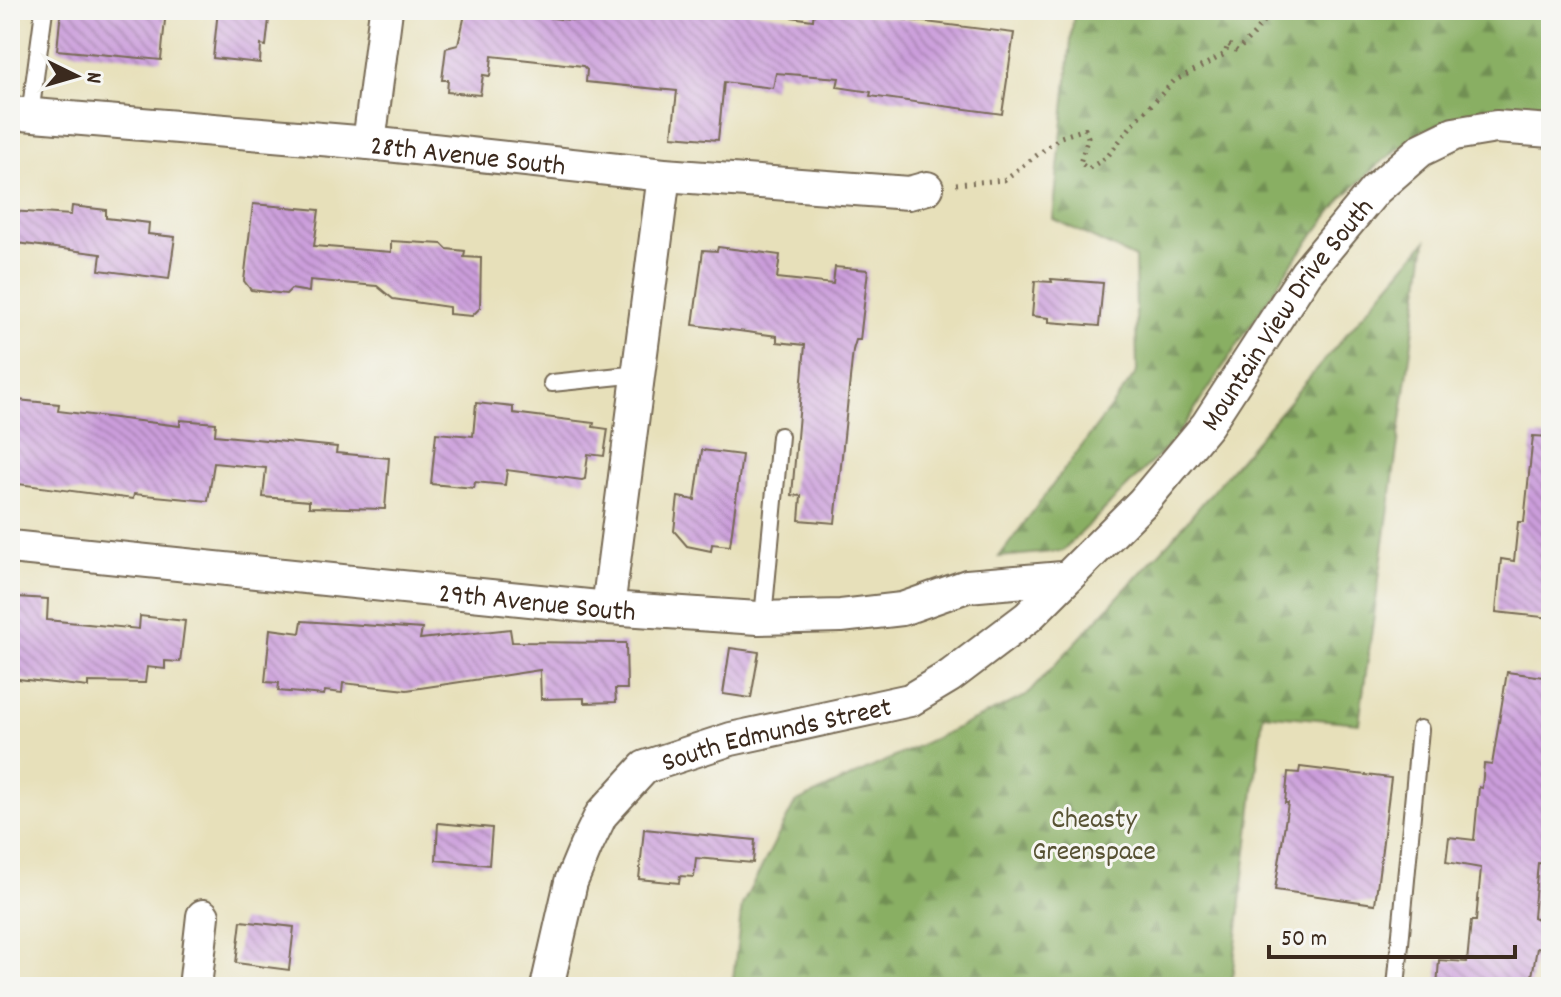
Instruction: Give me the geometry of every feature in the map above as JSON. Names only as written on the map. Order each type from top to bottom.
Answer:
[{"type":"street","points":[[369,143],[386,10]]},
{"type":"street","name":"28th Avenue South","points":[[20,114],[369,143],[664,175],[909,193],[927,188]]},
{"type":"street","name":"Mountain View Drive South","points":[[1063,578],[1143,502],[1207,425],[1306,273],[1375,190],[1421,150],[1454,134],[1496,127],[1551,131]]},
{"type":"street","points":[[608,608],[664,175]]},
{"type":"street","name":"29th Avenue South","points":[[10,547],[608,608],[763,618],[841,616],[902,609],[967,586],[1063,578]]},
{"type":"street","name":"South Edmunds Street","points":[[547,987],[576,870],[601,815],[645,767],[731,739],[910,700],[950,676],[1028,617],[1063,578]]},
{"type":"street","points":[[195,987],[203,916]]},
{"type":"lane","points":[[20,114],[44,10]]},
{"type":"lane","points":[[552,383],[639,374]]},
{"type":"lane","points":[[763,618],[780,436]]},
{"type":"lane","points":[[1396,987],[1420,729]]},
{"type":"path","points":[[927,188],[1004,180],[1061,137],[1085,129],[1088,137],[1080,163],[1088,169],[1107,157],[1132,125],[1174,81],[1225,54],[1228,44],[1237,51],[1271,10]]},
{"type":"path","points":[[1449,10],[1454,14],[1476,18],[1486,10]]},
{"type":"green space","points":[[1074,10],[1551,10],[1551,111],[1518,108],[1465,114],[1422,131],[1380,163],[1342,198],[1290,266],[1175,439],[1063,551],[999,557],[1137,372],[1135,258],[1053,219]]},
{"type":"green space","name":"Cheasty Greenspace","points":[[1426,241],[1359,723],[1263,714],[1231,987],[732,987],[742,905],[795,803],[1026,696],[1170,541]]},
{"type":"building","points":[[61,10],[166,10],[161,60],[57,50]]},
{"type":"building","points":[[218,10],[270,10],[266,46],[261,45],[260,63],[213,58]]},
{"type":"building","points":[[466,10],[536,10],[535,16],[588,22],[589,10],[671,14],[671,10],[741,10],[813,20],[814,10],[830,10],[1014,33],[1002,114],[870,96],[871,92],[837,87],[839,78],[776,73],[773,88],[724,82],[718,140],[672,136],[677,91],[586,82],[587,70],[583,66],[492,56],[490,76],[483,75],[480,95],[447,92],[448,80],[442,80],[446,48],[458,45]]},
{"type":"building","points":[[253,204],[319,210],[314,246],[391,252],[391,241],[442,244],[447,249],[465,251],[464,257],[481,258],[480,308],[472,316],[449,314],[449,307],[393,299],[377,286],[310,280],[309,292],[291,289],[286,294],[251,290],[244,281]]},
{"type":"building","points":[[72,206],[106,210],[106,218],[149,223],[148,234],[175,237],[169,279],[99,270],[101,254],[10,242],[10,211],[71,215]]},
{"type":"building","points":[[718,247],[780,255],[777,278],[833,284],[835,267],[868,270],[860,340],[856,340],[853,350],[835,523],[799,520],[801,496],[792,495],[805,345],[777,342],[777,336],[693,325],[703,250],[717,251]]},
{"type":"building","points":[[1051,279],[1103,283],[1099,326],[1049,322],[1049,318],[1032,316],[1035,281],[1052,282]]},
{"type":"building","points":[[17,400],[59,404],[58,411],[180,426],[180,420],[216,423],[215,435],[337,447],[336,453],[389,458],[385,509],[309,507],[309,501],[263,497],[266,468],[214,463],[208,501],[134,494],[133,499],[10,483]]},
{"type":"building","points":[[476,403],[513,407],[513,413],[594,423],[593,427],[608,429],[604,456],[588,454],[585,479],[582,480],[507,470],[505,485],[475,482],[474,488],[431,484],[436,433],[473,436]]},
{"type":"building","points":[[1533,436],[1551,437],[1551,618],[1496,612],[1501,559],[1514,561],[1518,522],[1524,522]]},
{"type":"building","points":[[702,450],[742,455],[730,546],[712,544],[711,551],[687,546],[674,531],[678,497],[695,500]]},
{"type":"building","points":[[16,597],[48,599],[47,620],[139,629],[140,616],[185,621],[180,662],[165,661],[165,669],[147,667],[145,683],[88,682],[88,687],[10,678],[10,609],[15,610]]},
{"type":"building","points":[[302,621],[422,629],[420,639],[510,629],[512,642],[626,643],[627,689],[615,689],[616,702],[584,703],[584,698],[541,699],[540,670],[407,690],[343,683],[342,693],[325,691],[324,695],[278,691],[279,683],[265,682],[270,629],[300,633]]},
{"type":"building","points":[[730,648],[759,652],[751,698],[723,694]]},
{"type":"building","points":[[1507,672],[1551,678],[1551,842],[1549,864],[1538,863],[1533,917],[1549,924],[1547,949],[1537,948],[1530,987],[1437,987],[1439,960],[1467,962],[1471,921],[1476,921],[1481,868],[1446,862],[1449,837],[1474,840],[1479,787],[1482,788],[1484,764],[1492,765]]},
{"type":"building","points":[[1300,767],[1391,778],[1375,904],[1275,890],[1288,803],[1285,803],[1288,772],[1299,773]]},
{"type":"building","points":[[438,823],[492,828],[489,865],[436,860]]},
{"type":"building","points":[[644,829],[755,840],[753,863],[696,858],[694,877],[680,876],[679,883],[639,879]]},
{"type":"building","points":[[241,921],[294,927],[289,970],[236,963]]}]
